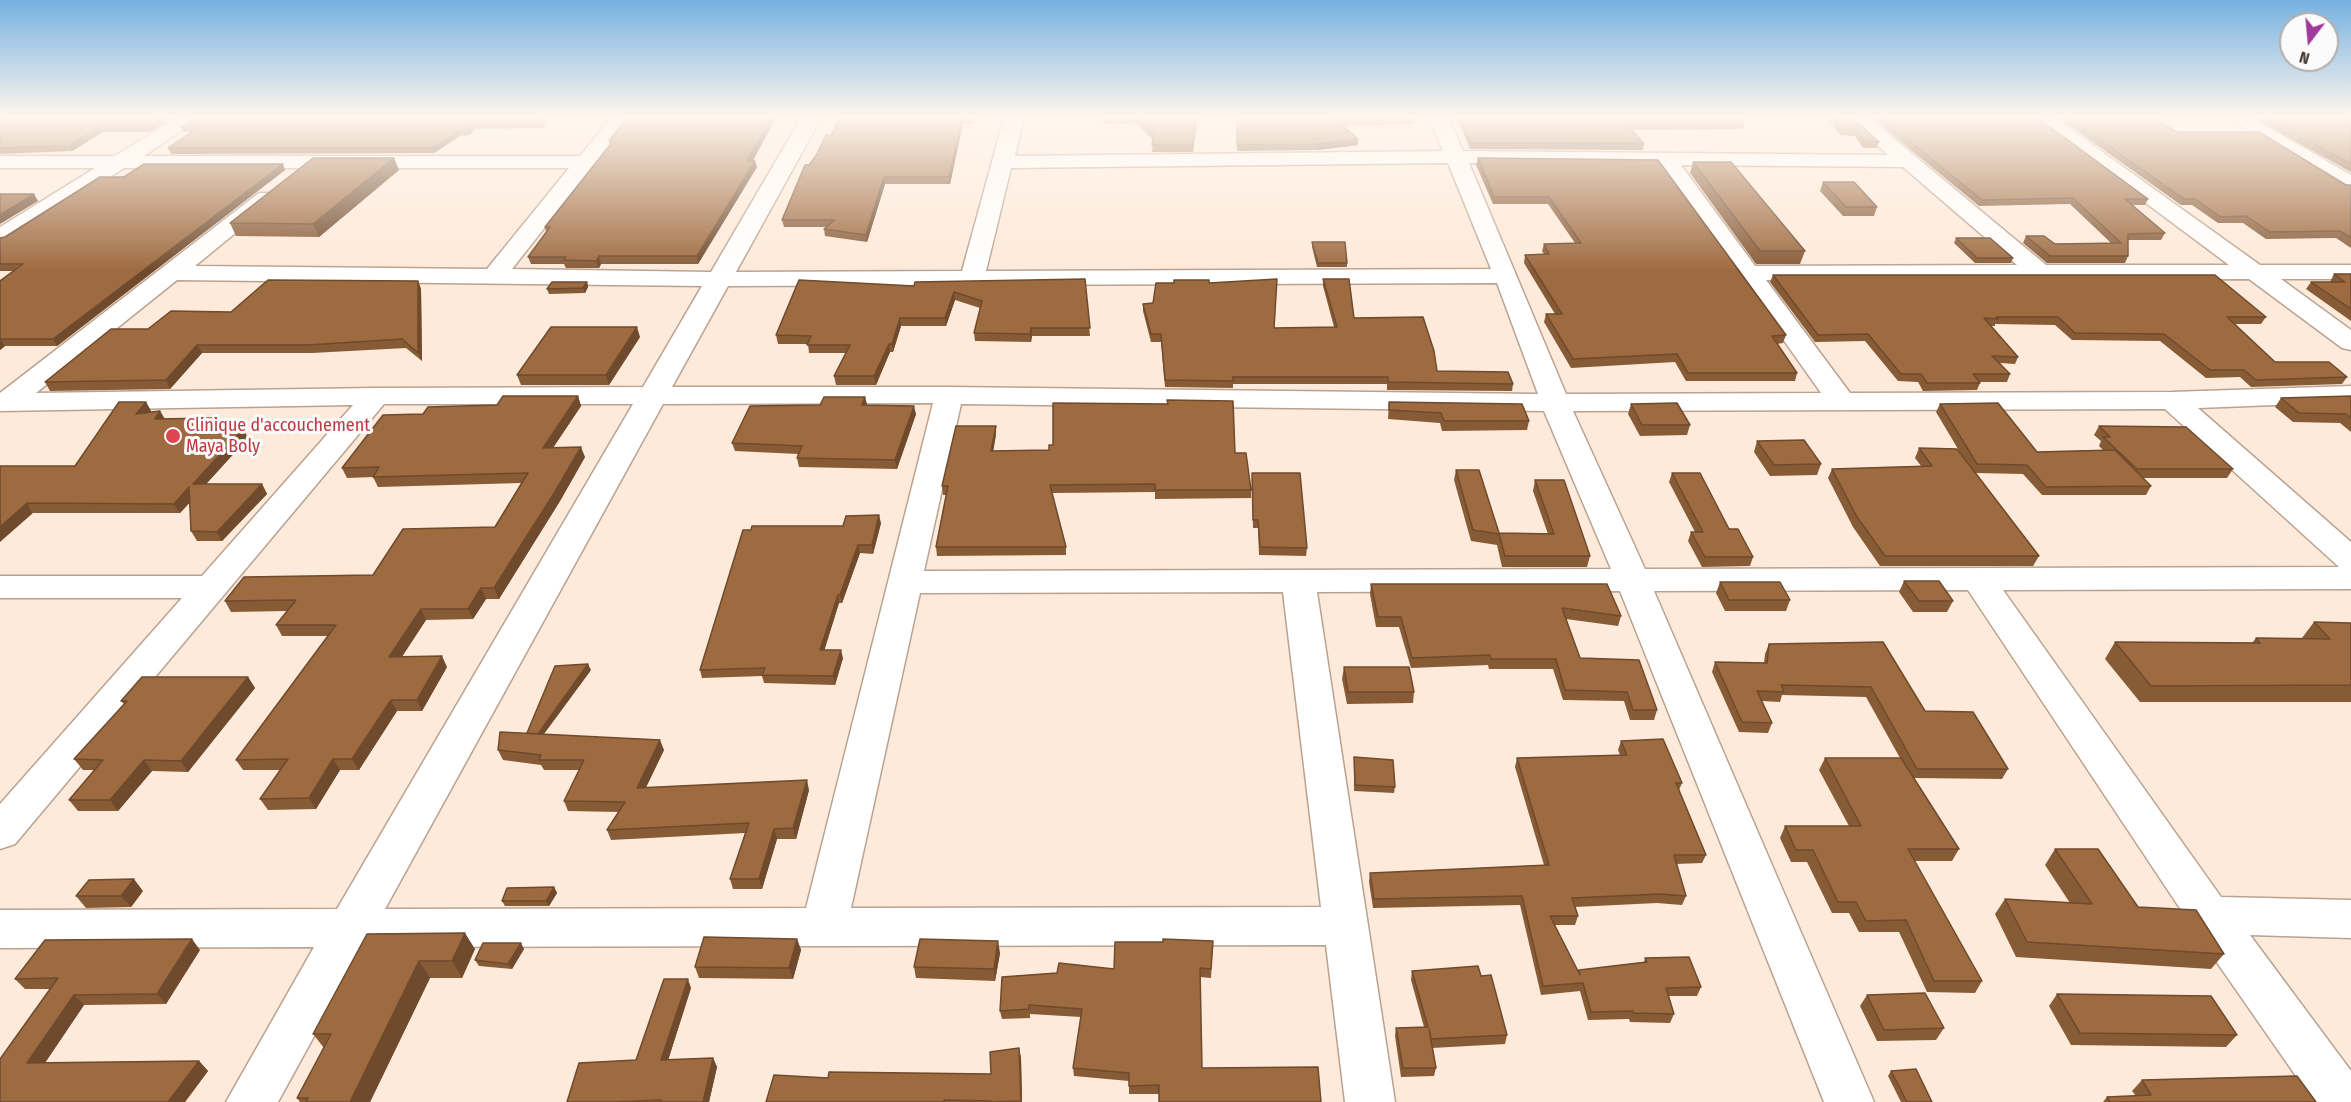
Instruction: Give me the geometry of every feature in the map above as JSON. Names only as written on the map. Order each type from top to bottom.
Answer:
[{"type":"street","points":[[0,237],[109,169]]},
{"type":"street","points":[[4,401],[304,169]]},
{"type":"street","points":[[494,276],[579,169]]},
{"type":"street","points":[[251,1102],[783,169]]},
{"type":"street","points":[[972,279],[999,169]]},
{"type":"street","points":[[1460,169],[1506,276],[1555,403],[1633,581],[1849,1102]]},
{"type":"street","points":[[1674,169],[1841,401]]},
{"type":"street","points":[[1918,169],[2041,273]]},
{"type":"street","points":[[2113,169],[2351,342]]},
{"type":"street","points":[[2326,169],[2351,184]]},
{"type":"street","points":[[1749,273],[2351,272]]},
{"type":"street","points":[[172,273],[720,279],[1506,276]]},
{"type":"street","points":[[4,401],[376,396],[949,395],[1555,403],[2172,400],[2351,394]]},
{"type":"street","points":[[824,927],[949,395]]},
{"type":"street","points":[[0,832],[376,396]]},
{"type":"street","points":[[2172,400],[2351,560]]},
{"type":"street","points":[[904,582],[1298,579],[1633,581],[2351,578]]},
{"type":"street","points":[[1298,579],[1370,1102]]},
{"type":"street","points":[[1978,580],[2209,915],[2344,1102]]},
{"type":"street","points":[[0,587],[212,586]]},
{"type":"street","points":[[2209,915],[2351,918]]},
{"type":"street","points":[[0,929],[1344,926]]},
{"type":"building","points":[[136,169],[276,169],[53,339],[0,339],[0,281],[23,264],[0,264],[0,238],[100,177],[124,177]]},
{"type":"building","points":[[298,169],[380,169],[313,224],[230,223]]},
{"type":"building","points":[[591,169],[750,169],[697,256],[599,256],[596,261],[563,260],[566,257],[528,257],[550,227],[545,227]]},
{"type":"building","points":[[803,169],[951,169],[949,177],[884,177],[866,235],[824,229],[835,220],[782,220]]},
{"type":"building","points":[[1483,169],[1665,169],[1786,335],[1772,336],[1797,373],[1688,373],[1677,354],[1573,359],[1546,314],[1562,314],[1525,255],[1549,254],[1544,244],[1581,243],[1549,197],[1494,197]]},
{"type":"building","points":[[1699,169],[1737,169],[1805,251],[1760,251]]},
{"type":"building","points":[[1944,169],[2108,169],[2148,199],[2125,199],[2165,233],[2128,234],[2128,256],[2050,256],[2026,236],[2044,236],[2055,244],[2121,243],[2073,198],[1982,200]]},
{"type":"building","points":[[2142,169],[2320,169],[2346,185],[2351,185],[2351,238],[2340,231],[2270,232],[2246,216],[2221,217],[2195,199],[2184,199]]},
{"type":"building","points":[[1823,182],[1854,182],[1877,207],[1846,207]]},
{"type":"building","points":[[0,194],[34,194],[0,215]]},
{"type":"building","points":[[1956,238],[1990,238],[2013,258],[1977,258]]},
{"type":"building","points":[[1312,242],[1345,242],[1347,263],[1318,263]]},
{"type":"building","points":[[2334,274],[2351,274],[2351,309],[2311,282],[2345,282]]},
{"type":"building","points":[[1773,275],[2215,275],[2266,317],[2227,317],[2275,362],[2329,362],[2347,377],[2256,380],[2244,370],[2210,370],[2164,334],[2075,333],[2058,317],[1996,317],[1998,319],[1984,318],[2018,357],[1992,356],[2010,374],[1973,374],[1980,383],[1927,383],[1921,374],[1901,374],[1868,334],[1818,335]]},
{"type":"building","points":[[1085,279],[1090,328],[1031,328],[1030,334],[974,333],[982,301],[954,292],[945,318],[900,318],[892,344],[889,344],[874,376],[834,376],[850,345],[807,345],[811,336],[776,335],[799,280],[914,286],[915,282]]},
{"type":"building","points":[[1277,279],[1274,328],[1337,327],[1323,279],[1349,279],[1354,318],[1423,317],[1434,351],[1437,371],[1508,372],[1513,384],[1388,382],[1388,377],[1233,377],[1233,381],[1165,380],[1161,334],[1151,334],[1143,304],[1153,303],[1156,283],[1174,283],[1174,280],[1209,280],[1209,283]]},
{"type":"building","points":[[268,280],[418,281],[418,353],[402,339],[308,345],[197,345],[166,380],[45,382],[111,329],[148,329],[171,311],[231,312]]},
{"type":"building","points":[[552,282],[587,282],[583,288],[547,289]]},
{"type":"building","points":[[551,327],[637,327],[606,375],[517,375]]},
{"type":"building","points":[[503,396],[578,396],[543,448],[581,447],[556,490],[494,588],[481,588],[468,609],[421,609],[389,657],[442,656],[417,700],[391,700],[352,759],[333,759],[309,798],[260,799],[288,759],[236,760],[336,625],[276,625],[296,600],[225,601],[244,577],[373,575],[403,529],[495,527],[528,473],[373,477],[379,467],[342,468],[383,415],[423,414],[428,407],[497,405]]},
{"type":"building","points":[[2351,396],[2351,418],[2346,414],[2299,413],[2281,398]]},
{"type":"building","points":[[824,397],[865,397],[862,405],[914,406],[895,460],[797,458],[802,446],[732,443],[750,406],[820,405]]},
{"type":"building","points":[[1167,400],[1233,401],[1235,453],[1246,453],[1251,490],[1155,490],[1155,484],[1050,485],[1066,547],[936,547],[948,486],[942,486],[956,426],[996,426],[991,451],[1049,450],[1049,445],[1053,445],[1053,403],[1168,404]]},
{"type":"building","points":[[119,402],[146,402],[136,414],[160,411],[155,419],[216,418],[204,429],[243,429],[193,484],[262,484],[217,532],[191,531],[189,487],[174,504],[27,503],[0,527],[0,466],[75,466]]},
{"type":"building","points":[[1389,402],[1522,404],[1529,421],[1444,421],[1441,413],[1389,410]]},
{"type":"building","points":[[1677,403],[1690,425],[1642,425],[1631,404]]},
{"type":"building","points":[[1998,403],[2037,452],[2115,450],[2151,486],[2046,487],[2027,465],[1977,464],[1940,404]]},
{"type":"building","points":[[2099,426],[2186,427],[2233,469],[2137,469],[2103,437],[2110,437]]},
{"type":"building","points":[[1804,440],[1821,464],[1774,465],[1757,441]]},
{"type":"building","points":[[1919,448],[1957,449],[2039,556],[1885,556],[1857,517],[1832,469],[1932,466]]},
{"type":"building","points":[[1456,470],[1479,470],[1499,533],[1554,534],[1535,480],[1564,480],[1590,556],[1505,556],[1499,534],[1473,530]]},
{"type":"building","points":[[1252,473],[1300,473],[1307,548],[1260,547],[1258,520],[1253,520]]},
{"type":"building","points":[[1672,473],[1700,473],[1729,529],[1738,529],[1753,557],[1705,557],[1691,532],[1703,532]]},
{"type":"building","points":[[879,515],[872,545],[858,545],[820,650],[841,650],[833,676],[762,675],[765,668],[700,670],[743,530],[751,530],[752,526],[843,526],[846,516]]},
{"type":"building","points":[[1904,581],[1939,581],[1953,601],[1919,601]]},
{"type":"building","points":[[1720,582],[1780,582],[1790,600],[1729,600]]},
{"type":"building","points":[[1371,584],[1607,584],[1621,616],[1562,608],[1580,658],[1639,660],[1657,710],[1633,710],[1627,692],[1565,690],[1556,659],[1491,659],[1490,655],[1412,658],[1401,617],[1378,617]]},
{"type":"building","points":[[2314,622],[2351,623],[2351,685],[2151,686],[2115,642],[2260,643],[2256,638],[2330,639]]},
{"type":"building","points":[[1883,642],[1925,711],[1973,712],[2008,769],[1917,769],[1871,687],[1781,685],[1784,692],[1757,691],[1772,723],[1742,722],[1715,662],[1767,663],[1769,644]]},
{"type":"building","points":[[588,664],[538,734],[527,733],[555,666]]},
{"type":"building","points":[[1344,667],[1409,667],[1414,692],[1348,692]]},
{"type":"building","points":[[142,677],[248,677],[181,761],[144,760],[110,800],[69,800],[103,760],[74,759],[127,701],[121,701]]},
{"type":"building","points":[[500,732],[660,740],[637,788],[807,780],[793,828],[774,829],[759,879],[730,879],[749,823],[607,830],[625,802],[564,801],[584,760],[539,760],[541,755],[498,750]]},
{"type":"building","points":[[1663,739],[1682,783],[1676,783],[1706,855],[1674,855],[1686,896],[1660,894],[1572,898],[1578,916],[1550,916],[1580,975],[1579,970],[1647,962],[1645,958],[1689,957],[1701,987],[1666,988],[1674,1014],[1633,1013],[1633,1011],[1591,1012],[1583,983],[1543,986],[1522,896],[1374,899],[1370,873],[1549,865],[1517,758],[1627,755],[1621,741]]},
{"type":"building","points":[[1354,757],[1393,760],[1395,787],[1355,785]]},
{"type":"building","points":[[1825,758],[1901,758],[1959,849],[1908,849],[1982,981],[1934,981],[1906,920],[1866,921],[1856,902],[1838,902],[1813,850],[1796,850],[1785,826],[1861,826]]},
{"type":"building","points":[[2055,849],[2098,849],[2138,907],[2196,910],[2224,954],[2027,942],[2005,899],[2092,904]]},
{"type":"building","points":[[134,879],[121,896],[76,896],[89,880]]},
{"type":"building","points":[[554,887],[546,901],[502,901],[507,888]]},
{"type":"building","points":[[465,933],[452,961],[419,961],[350,1102],[306,1102],[308,1098],[297,1098],[331,1034],[313,1034],[367,934]]},
{"type":"building","points":[[704,937],[797,939],[789,968],[695,967]]},
{"type":"building","points":[[192,939],[157,994],[74,995],[27,1063],[199,1061],[168,1102],[0,1102],[0,1059],[58,978],[15,979],[45,940]]},
{"type":"building","points":[[920,939],[998,941],[994,969],[914,967]]},
{"type":"building","points":[[1163,939],[1213,941],[1211,969],[1200,968],[1202,1068],[1318,1067],[1321,1102],[1159,1102],[1159,1085],[1129,1086],[1129,1073],[1073,1068],[1082,1009],[1029,1005],[1029,1009],[1000,1011],[1002,977],[1057,973],[1059,963],[1114,969],[1115,942],[1163,942]]},
{"type":"building","points":[[483,943],[521,943],[508,964],[475,960]]},
{"type":"building","points":[[1478,966],[1481,976],[1491,975],[1507,1035],[1431,1039],[1429,1029],[1436,1068],[1403,1068],[1396,1028],[1428,1027],[1412,971]]},
{"type":"building","points":[[664,979],[688,979],[661,1060],[713,1058],[703,1102],[661,1102],[661,1100],[567,1102],[579,1063],[636,1060]]},
{"type":"building","points":[[1925,993],[1944,1028],[1884,1030],[1867,995]]},
{"type":"building","points":[[2057,994],[2211,996],[2237,1035],[2080,1033]]},
{"type":"building","points":[[1019,1048],[1021,1101],[766,1102],[774,1075],[828,1078],[829,1072],[991,1074],[990,1052]]},
{"type":"building","points":[[1916,1069],[1932,1102],[1907,1102],[1891,1071]]},
{"type":"building","points":[[2297,1076],[2316,1102],[2110,1102],[2107,1097],[2151,1095],[2142,1080]]},
{"type":"place","name":"Clinique d'accouchement Maya Boly","points":[[173,436]]}]
